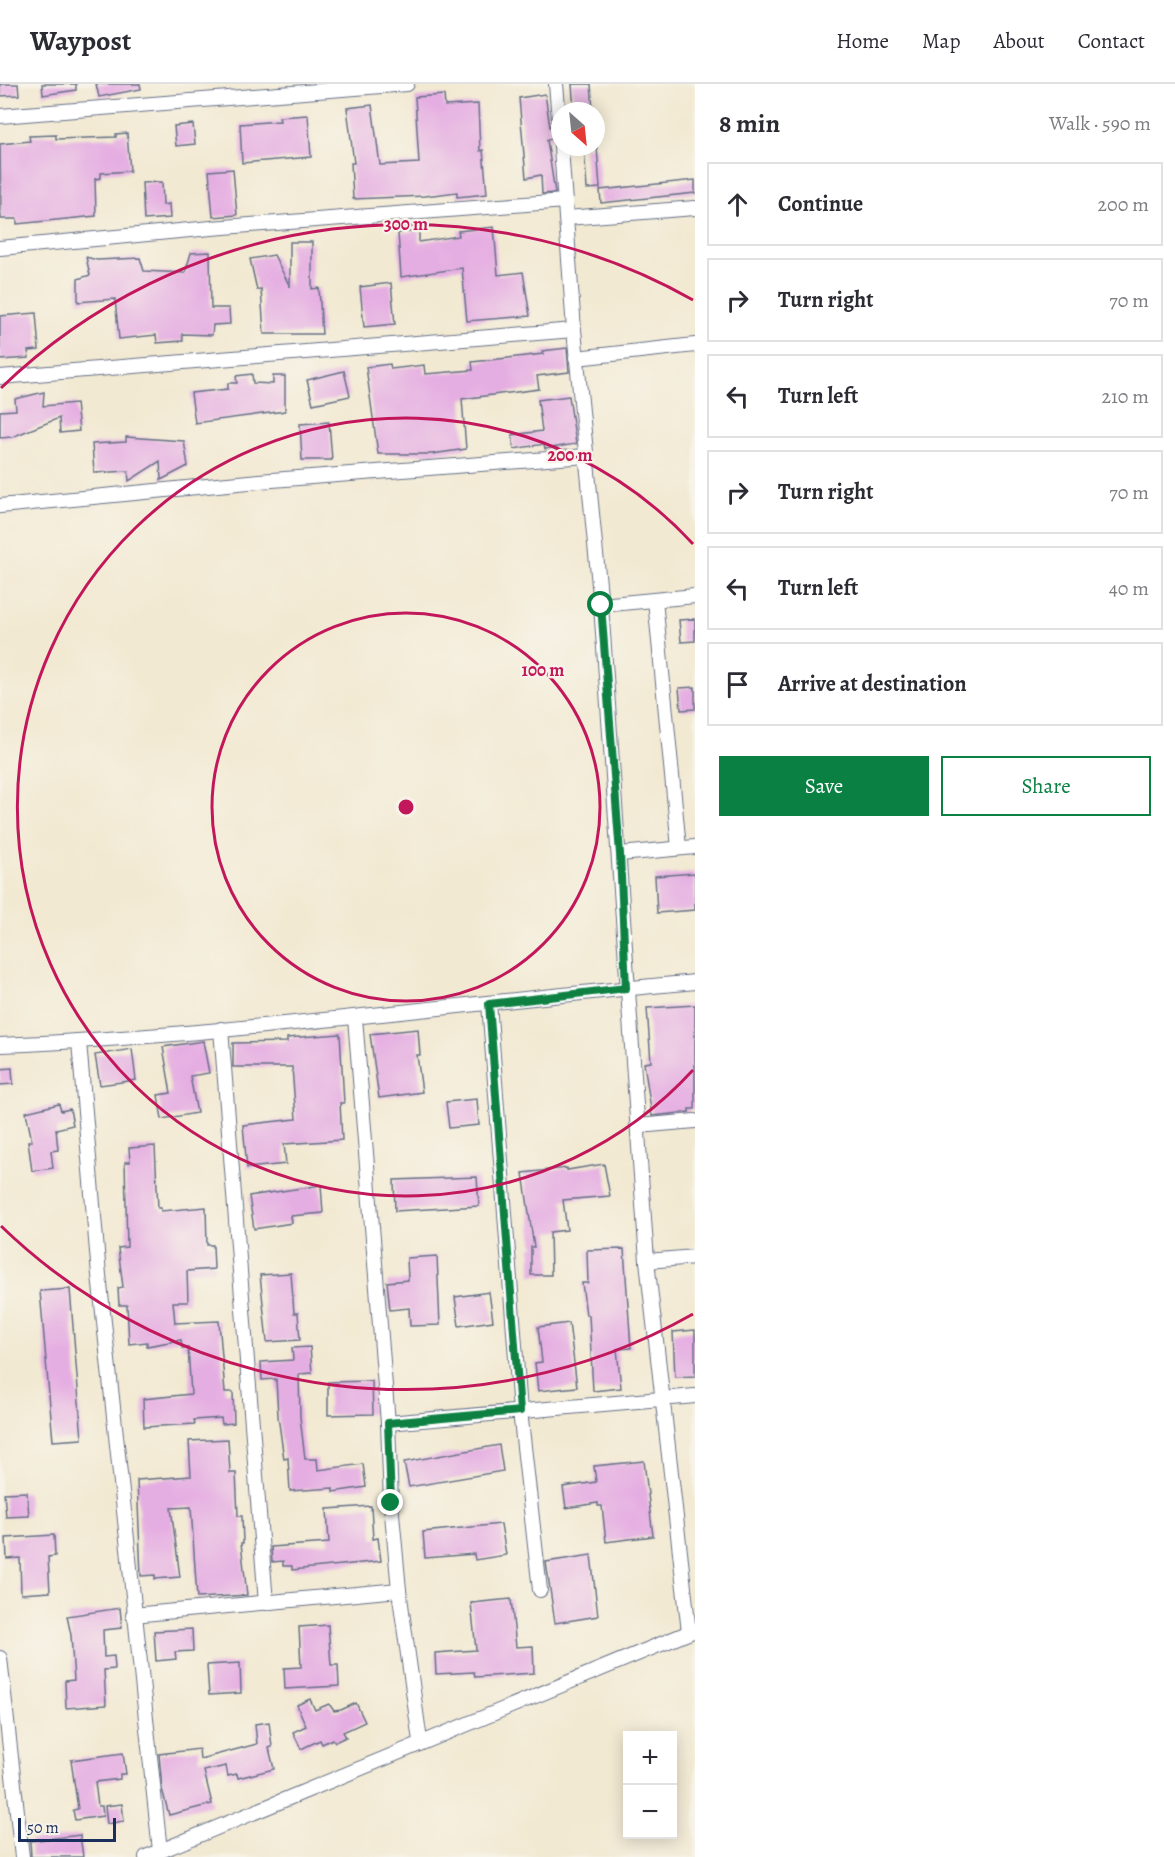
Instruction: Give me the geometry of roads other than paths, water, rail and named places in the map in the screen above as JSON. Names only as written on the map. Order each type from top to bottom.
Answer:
[{"type":"street","points":[[0,116],[407,84]]},
{"type":"street","points":[[556,84],[558,102]]},
{"type":"street","points":[[146,1857],[692,1631],[647,1261],[626,988],[620,854],[601,605],[576,358],[562,156]]},
{"type":"street","points":[[0,248],[211,228],[565,201]]},
{"type":"street","points":[[566,218],[695,208]]},
{"type":"street","points":[[0,377],[574,330]]},
{"type":"street","points":[[576,358],[695,345]]},
{"type":"street","points":[[0,506],[259,481],[587,456]]},
{"type":"street","points":[[601,605],[695,596]]},
{"type":"street","points":[[656,600],[679,849]]},
{"type":"street","points":[[620,854],[695,847]]},
{"type":"street","points":[[0,1045],[79,1042],[355,1018],[695,982]]},
{"type":"street","points":[[489,1004],[520,1411],[540,1590]]},
{"type":"street","points":[[355,1018],[388,1423],[391,1503],[399,1590],[420,1742]]},
{"type":"street","points":[[221,1029],[266,1603]]},
{"type":"street","points":[[79,1042],[100,1286],[133,1615],[160,1851]]},
{"type":"street","points":[[638,1126],[695,1121]]},
{"type":"street","points":[[647,1261],[695,1257]]},
{"type":"street","points":[[388,1423],[695,1396]]},
{"type":"street","points":[[133,1615],[399,1590]]},
{"type":"street","points":[[0,1658],[22,1857]]}]
